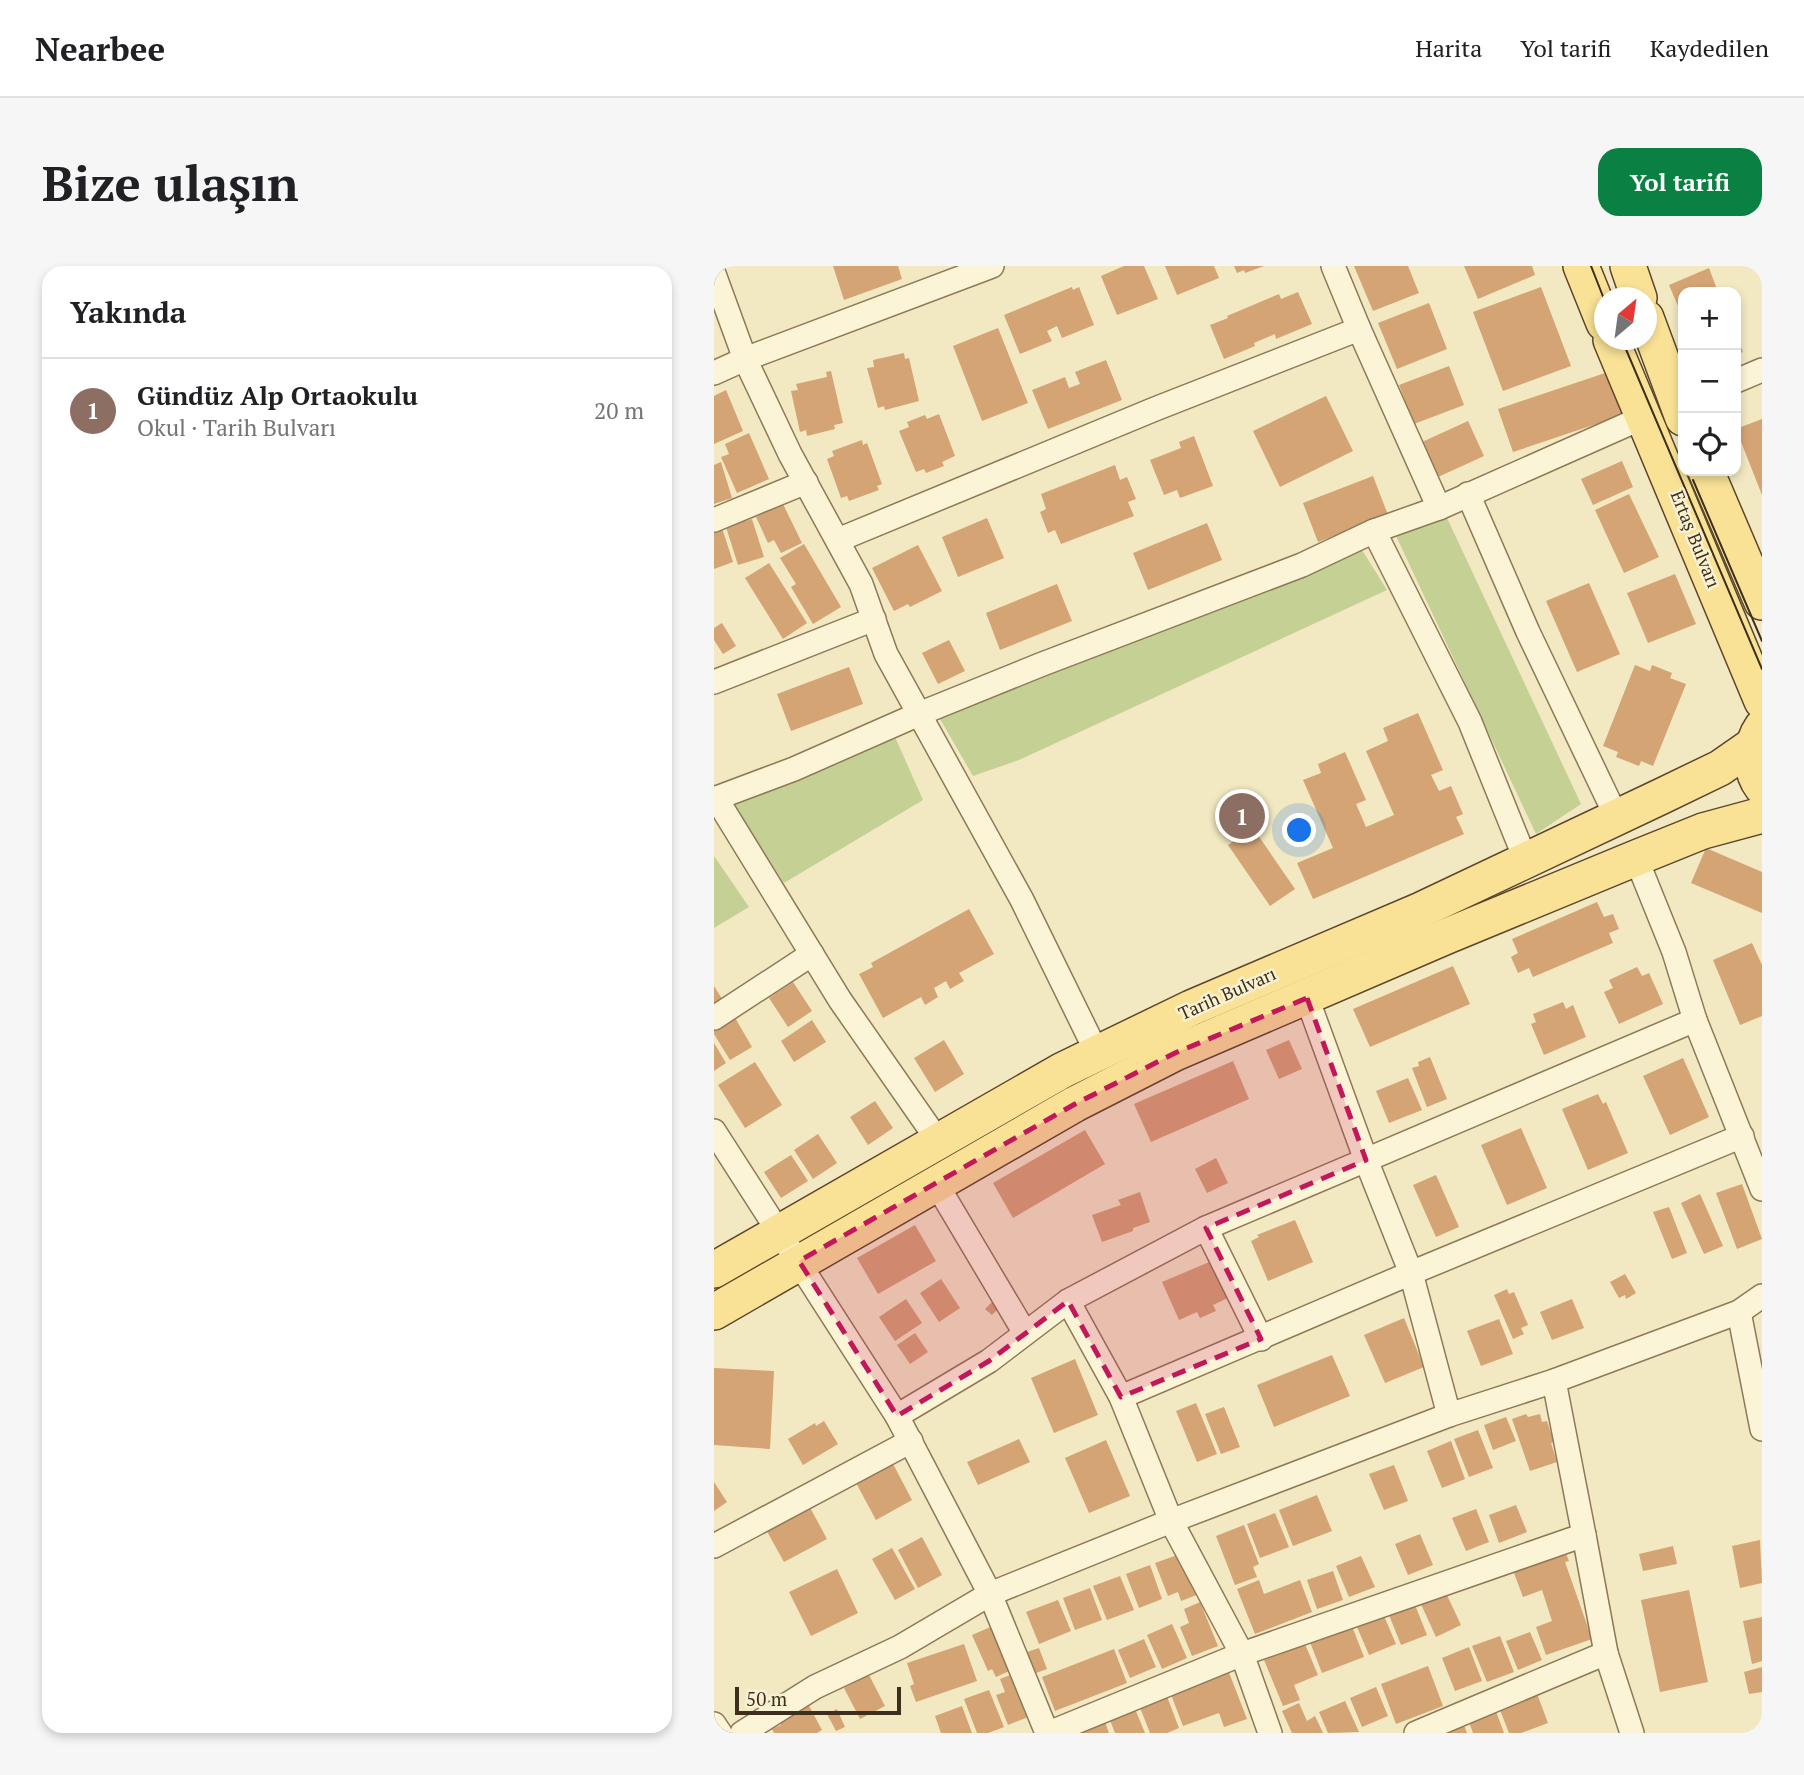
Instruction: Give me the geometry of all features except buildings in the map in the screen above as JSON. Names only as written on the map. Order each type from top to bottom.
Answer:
[{"type":"main road","points":[[1581,266],[1594,297]]},
{"type":"main road","points":[[1628,266],[1635,287]]},
{"type":"main road","points":[[1657,344],[1678,400]]},
{"type":"main road","name":"Ertaş Bulvarı","points":[[1615,350],[1762,701]]},
{"type":"main road","name":"Ertaş Bulvarı","points":[[1708,476],[1762,603]]},
{"type":"main road","points":[[1758,736],[1752,765],[1762,787]]},
{"type":"main road","name":"Tarih Bulvarı","points":[[714,1270],[1063,1070],[1191,1007],[1420,910],[1616,818],[1720,768],[1758,736]]},
{"type":"main road","points":[[714,1312],[1075,1104],[1175,1053],[1636,858],[1703,831],[1762,815]]},
{"type":"street","points":[[714,373],[944,275],[992,266]]},
{"type":"street","points":[[1333,266],[1440,508]]},
{"type":"street","points":[[714,274],[746,359],[790,454],[862,584],[886,654],[1022,900],[1097,1054]]},
{"type":"street","points":[[838,540],[1155,409],[1359,329]]},
{"type":"street","points":[[1741,379],[1762,370]]},
{"type":"street","points":[[939,1142],[841,1000],[715,799],[794,769],[919,714],[1302,565],[1374,531],[1440,508],[1644,417]]},
{"type":"street","points":[[714,520],[806,482]]},
{"type":"street","points":[[1468,494],[1528,632],[1616,818]]},
{"type":"street","points":[[1374,531],[1470,722],[1526,861]]},
{"type":"street","points":[[714,682],[874,619]]},
{"type":"street","points":[[1636,858],[1674,952],[1695,1020],[1762,1189]]},
{"type":"street","points":[[714,1018],[812,954]]},
{"type":"street","points":[[1307,998],[1366,1160],[1411,1273],[1449,1415]]},
{"type":"street","points":[[897,1416],[989,1361],[1068,1301],[1206,1228],[1695,1020]]},
{"type":"street","points":[[714,1130],[911,1441],[990,1594],[1048,1733],[1242,1654],[1584,1535]]},
{"type":"street","points":[[1121,1397],[1742,1136]]},
{"type":"street","points":[[937,1185],[1026,1333]]},
{"type":"street","points":[[1206,1228],[1261,1339]]},
{"type":"street","points":[[742,1733],[815,1687],[900,1647],[990,1594],[1171,1521],[1449,1415],[1554,1381],[1739,1312],[1762,1296]]},
{"type":"street","points":[[1068,1301],[1121,1397],[1171,1521],[1242,1654],[1270,1733]]},
{"type":"street","points":[[1739,1312],[1762,1429]]},
{"type":"street","points":[[1554,1381],[1606,1653],[1632,1733]]},
{"type":"street","points":[[714,1546],[911,1441]]},
{"type":"street","points":[[1416,1733],[1606,1653]]},
{"type":"street","points":[[714,1724],[720,1733]]},
{"type":"highlighted area","points":[[1307,998],[1366,1160],[1206,1228],[1261,1339],[1121,1397],[1068,1301],[989,1361],[897,1416],[799,1261],[1075,1104],[1175,1053]]},
{"type":"green space","points":[[1447,518],[1581,804],[1536,834],[1396,536]]},
{"type":"green space","points":[[1362,550],[1387,590],[1019,760],[973,776],[940,719]]},
{"type":"green space","points":[[895,737],[923,800],[784,883],[734,805]]},
{"type":"green space","points":[[714,856],[749,907],[714,928]]},
{"type":"tram line","points":[[1591,266],[1599,287]]},
{"type":"tram line","points":[[1626,350],[1762,669]]},
{"type":"tram line","points":[[1693,480],[1762,641]]},
{"type":"place","name":"Gündüz Alp Ortaokulu","points":[[1242,816]]}]
